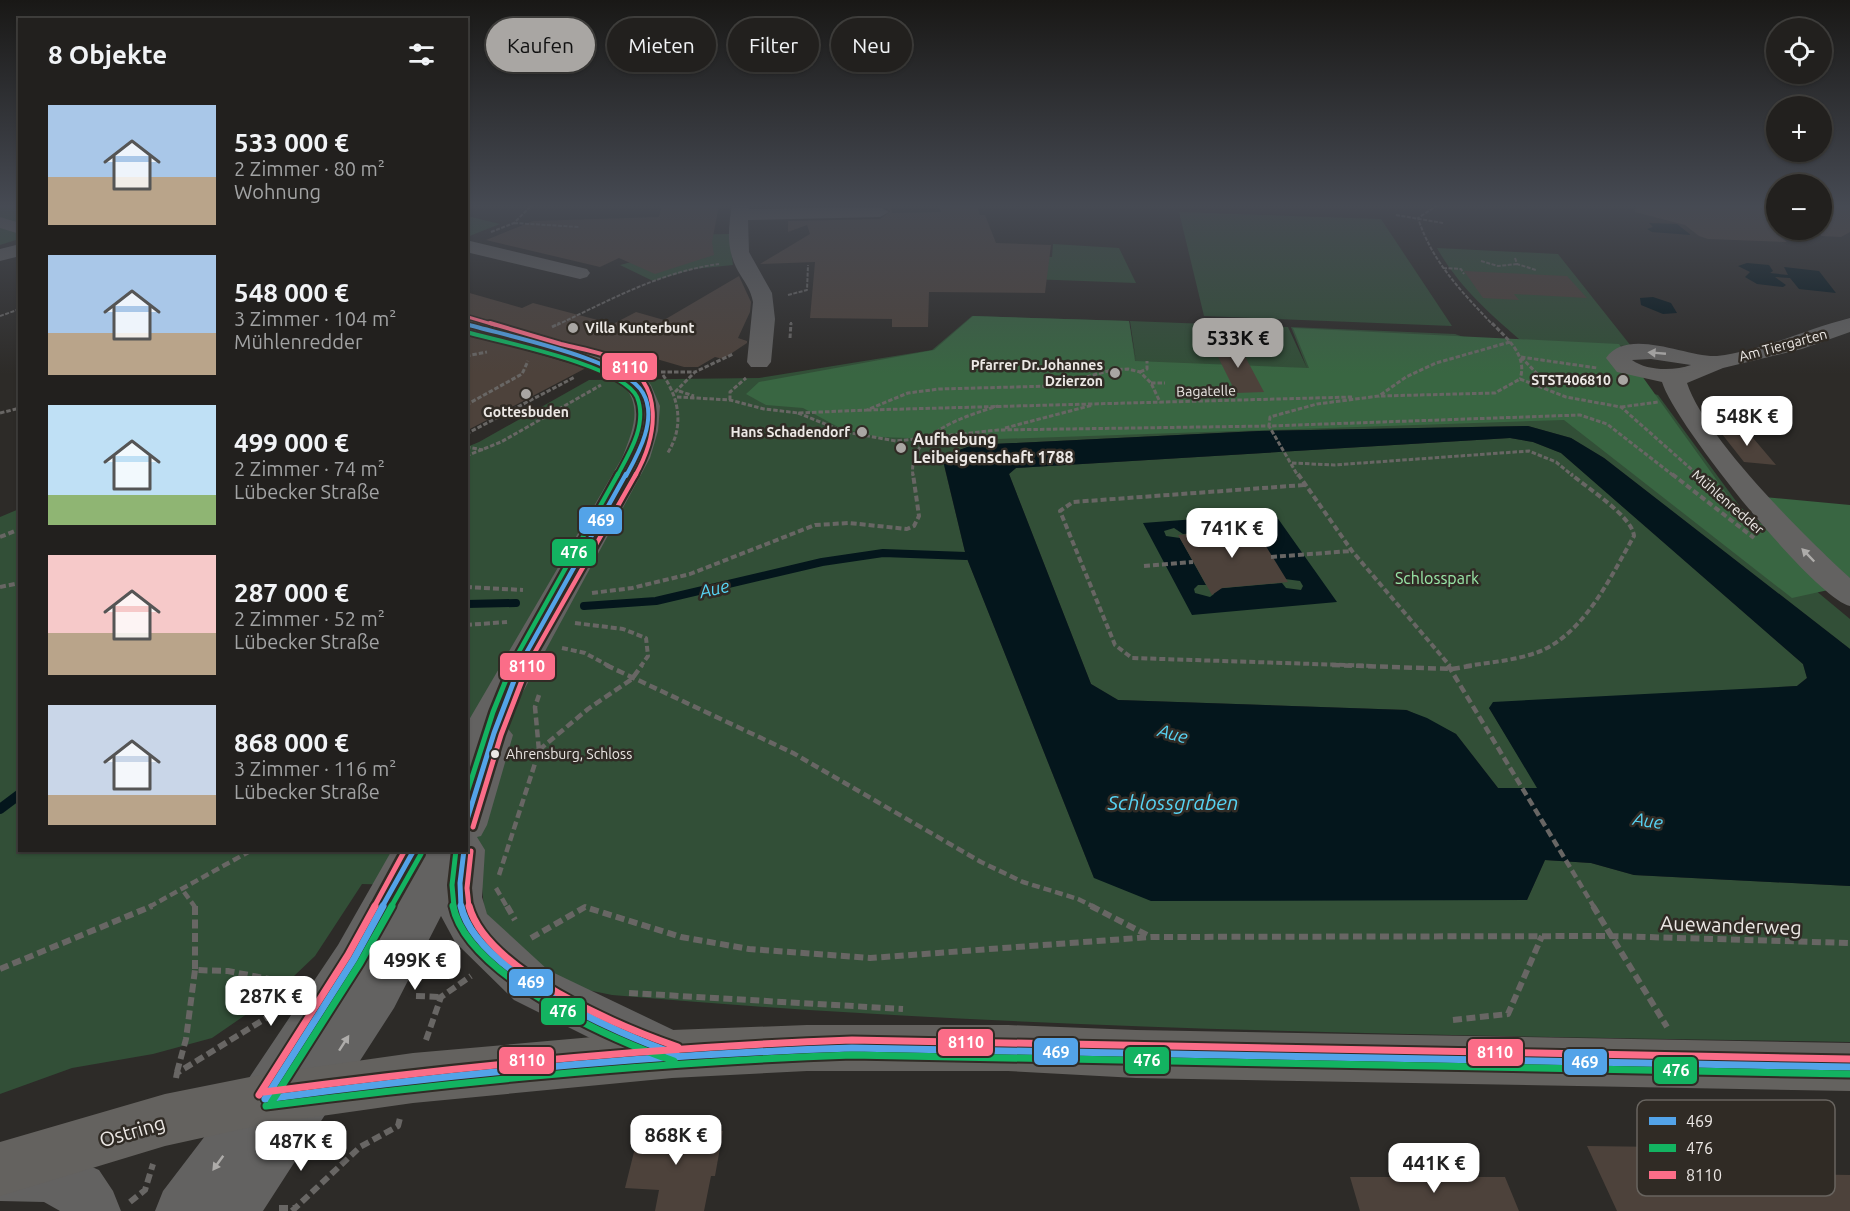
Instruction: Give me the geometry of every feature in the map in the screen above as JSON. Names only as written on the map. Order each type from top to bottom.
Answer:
[{"type":"main road","name":"Ostring","points":[[0,1171],[165,1120],[289,1096],[413,1078],[672,1054],[807,1048],[1008,1048],[1160,1054],[1850,1067]]},
{"type":"street","points":[[532,262],[580,273]]},
{"type":"street","points":[[743,262],[762,293],[761,352]]},
{"type":"street","points":[[468,325],[602,363],[646,380],[648,406],[645,435],[636,458],[578,587],[542,642],[528,680],[485,759],[468,818]]},
{"type":"street","name":"Am Tiergarten","points":[[1715,363],[1643,352],[1623,354],[1618,358],[1624,367],[1664,376],[1684,376],[1715,363],[1845,331]]},
{"type":"street","name":"Mühlenredder","points":[[1664,376],[1683,406],[1768,513],[1850,596]]},
{"type":"street","points":[[468,757],[528,680]]},
{"type":"street","points":[[230,1211],[289,1096],[354,958],[413,852]]},
{"type":"street","points":[[183,1211],[289,1096],[377,993],[453,852]]},
{"type":"street","points":[[464,852],[460,897],[463,915],[471,928],[531,986],[672,1054]]},
{"type":"street","points":[[0,1171],[46,1175],[79,1190],[93,1211]]},
{"type":"path","points":[[1439,262],[1467,299],[1510,342],[1543,380]]},
{"type":"path","points":[[1483,262],[1498,266],[1517,264],[1536,270]]},
{"type":"path","points":[[548,329],[649,279],[691,267],[717,264]]},
{"type":"path","points":[[788,295],[807,290],[808,265]]},
{"type":"path","points":[[1443,268],[1461,269],[1464,274]]},
{"type":"path","points":[[0,316],[18,310]]},
{"type":"path","points":[[1510,342],[1436,363],[1406,377],[1379,396],[1317,404],[1270,417],[1270,428],[1281,451],[1292,463],[1304,485],[1352,550],[1452,669],[1472,708],[1659,1014]]},
{"type":"path","points":[[468,455],[486,450],[575,396],[646,380],[696,372],[728,358],[749,344],[761,352],[730,392],[730,400]]},
{"type":"path","points":[[468,356],[497,352]]},
{"type":"path","points":[[1521,357],[1607,370]]},
{"type":"path","points":[[1521,357],[1523,370],[1520,379],[1566,397],[1621,407],[1659,402],[1663,394],[1664,376]]},
{"type":"path","points":[[468,404],[522,374],[529,358]]},
{"type":"path","points":[[1140,372],[1147,369],[1147,361]]},
{"type":"path","points":[[468,433],[602,363]]},
{"type":"path","points":[[677,397],[730,400],[764,409],[798,413],[867,410],[908,393],[939,388],[1006,390],[1071,382],[1112,370],[1128,369],[1140,372],[1151,383],[1160,402]]},
{"type":"path","points":[[695,397],[676,391],[696,372]]},
{"type":"path","name":"Bagatelle","points":[[867,410],[1004,404],[1495,393],[1520,379]]},
{"type":"path","points":[[1151,383],[1165,383]]},
{"type":"path","points":[[998,430],[1101,403]]},
{"type":"path","points":[[578,587],[619,591],[704,569],[795,531],[816,525],[837,522],[907,530],[914,526],[919,516],[912,467],[917,449],[953,420],[1004,404]]},
{"type":"path","name":"Mühlenredder","points":[[1621,407],[1716,491]]},
{"type":"path","points":[[0,412],[18,408]]},
{"type":"path","points":[[798,413],[845,432],[896,441],[998,430],[1270,428],[1580,415],[1608,424],[1757,541]]},
{"type":"path","points":[[468,447],[486,450]]},
{"type":"path","points":[[1292,463],[1334,465],[1529,451],[1556,462],[1633,527],[1634,536],[1590,607],[1564,637],[1542,650],[1452,669],[1132,658],[1114,645],[1060,511],[1072,502],[1304,485]]},
{"type":"path","points":[[0,537],[18,530]]},
{"type":"path","points":[[1271,557],[1352,550]]},
{"type":"path","points":[[1144,566],[1193,562]]},
{"type":"path","points":[[0,587],[18,584]]},
{"type":"path","points":[[468,587],[523,590]]},
{"type":"path","points":[[468,626],[507,622],[542,642],[585,653],[632,679],[793,753],[981,862],[1023,882],[1078,899],[1151,937]]},
{"type":"path","points":[[539,751],[588,710],[632,679],[648,656],[646,638],[623,629],[575,623]]},
{"type":"path","points":[[517,922],[496,887],[505,850],[515,832],[539,751],[535,707],[528,680]]},
{"type":"path","points":[[0,969],[88,936],[184,892],[249,852]]},
{"type":"path","points":[[177,1073],[186,1039],[195,970],[195,906],[184,892]]},
{"type":"path","name":"Auewanderweg","points":[[528,939],[585,907],[681,937],[738,947],[870,958],[1151,937],[1612,936],[1850,943]]},
{"type":"path","points":[[522,931],[536,948]]},
{"type":"path","points":[[1450,1020],[1508,1014],[1542,936]]},
{"type":"path","points":[[195,970],[228,971],[306,986]]},
{"type":"path","points":[[617,992],[914,1009]]},
{"type":"green space","points":[[633,262],[733,262],[733,265],[694,269],[653,281],[620,265]]},
{"type":"green space","points":[[966,262],[1126,262],[1136,283],[973,277]]},
{"type":"green space","points":[[1191,262],[1409,262],[1452,326],[1204,316]]},
{"type":"green space","points":[[1445,262],[1564,262],[1631,346],[1525,344],[1465,288]]},
{"type":"green space","points":[[972,316],[1129,321],[1136,361],[1130,321],[1288,327],[1307,368],[1291,327],[1455,334],[1523,358],[1658,395],[1780,561],[1850,619],[1850,649],[1604,458],[1571,438],[1528,426],[1259,431],[973,445],[942,457],[966,556],[1094,878],[1527,900],[1545,860],[1591,863],[1634,875],[1850,886],[1850,1042],[1385,1034],[1076,1024],[921,1017],[612,995],[563,985],[491,924],[484,908],[482,887],[362,884],[315,956],[273,996],[212,1038],[153,1054],[72,1068],[0,1094],[0,517],[18,509],[18,852],[468,852],[468,447],[589,380],[759,378],[932,350]]},
{"type":"green space","points":[[973,316],[1129,321],[1135,361],[1309,368],[1293,328],[1619,344],[1731,500],[1842,587],[1792,598],[1564,420],[969,440],[878,437],[840,428],[803,408],[766,405],[746,394],[759,382],[934,350]]},
{"type":"green space","name":"Schlosspark","points":[[1510,438],[1533,442],[1561,453],[1803,664],[1807,678],[1797,686],[1489,708],[1538,788],[1498,788],[1456,734],[1407,710],[1118,700],[1091,684],[1009,474],[1016,468]]},
{"type":"green space","points":[[1764,497],[1850,505],[1850,587]]},
{"type":"water","points":[[1747,263],[1769,265],[1773,271],[1770,273],[1788,275],[1784,267],[1819,271],[1836,293],[1799,289],[1790,278],[1775,277],[1786,285],[1783,287],[1757,284],[1745,277],[1750,272],[1738,266]]},
{"type":"water","points":[[1653,297],[1671,303],[1677,313],[1663,314],[1641,305],[1640,298]]},
{"type":"water","name":"Schlossgraben","points":[[1528,426],[1571,438],[1604,458],[1850,649],[1850,886],[1634,875],[1591,863],[1545,860],[1527,900],[1151,901],[1094,878],[966,556],[942,456],[973,445],[1259,431]],"holes":[[[1510,438],[1533,442],[1561,453],[1803,664],[1807,678],[1797,686],[1493,702],[1489,708],[1537,788],[1498,788],[1456,734],[1427,718],[1406,710],[1118,700],[1091,684],[1009,474],[1016,468]]]},
{"type":"water","points":[[1274,513],[1337,602],[1192,615],[1143,523]],"holes":[[[1251,523],[1265,525],[1266,529],[1256,532],[1285,579],[1300,581],[1303,586],[1301,590],[1286,588],[1282,583],[1213,589],[1214,594],[1210,597],[1195,593],[1194,589],[1198,585],[1206,585],[1180,538],[1166,536],[1164,531],[1174,528],[1183,534],[1249,529]]]},
{"type":"building","points":[[577,262],[612,262],[600,267]]},
{"type":"building","points":[[627,262],[694,262],[655,274]]},
{"type":"building","points":[[764,262],[1049,262],[1045,293],[929,292],[928,327],[892,327],[892,319],[810,318],[815,262],[760,264]]},
{"type":"building","points":[[1464,271],[1567,276],[1587,298],[1514,294],[1519,300],[1483,298]]},
{"type":"building","points":[[739,276],[751,302],[750,312],[738,338],[747,343],[723,359],[715,357],[698,367],[684,367],[636,353],[628,358],[613,354],[609,356],[468,316],[468,293],[522,308],[533,303],[613,324],[636,312],[664,320]]},
{"type":"building","points":[[468,334],[586,368],[468,430]]},
{"type":"building","points":[[1212,345],[1239,345],[1264,392],[1236,393]]},
{"type":"building","points":[[1718,429],[1748,432],[1776,465],[1744,462]]},
{"type":"building","points":[[1251,522],[1288,582],[1222,588],[1212,595],[1178,535],[1240,530]]},
{"type":"building","points":[[640,1128],[723,1131],[715,1176],[711,1176],[704,1211],[655,1211],[659,1190],[625,1188]]},
{"type":"building","points":[[1587,1146],[1637,1147],[1637,1196],[1835,1196],[1835,1175],[1850,1175],[1850,1211],[1617,1211]]},
{"type":"building","points":[[1350,1177],[1505,1177],[1519,1211],[1360,1211]]},
{"type":"waterway","name":"Aue","points":[[584,606],[656,601],[822,562],[883,553],[966,556]]},
{"type":"waterway","name":"Aue","points":[[468,604],[516,603]]},
{"type":"waterway","name":"Aue","points":[[0,809],[18,796]]},
{"type":"transit line","name":"8110","points":[[468,317],[618,360],[632,368],[643,379],[650,391],[654,419],[648,449],[642,463],[526,669],[501,735],[473,827]]},
{"type":"transit line","name":"469","points":[[468,325],[603,364],[621,372],[635,382],[644,395],[648,411],[645,432],[635,459],[519,666],[494,733],[468,817]]},
{"type":"transit line","name":"476","points":[[468,333],[604,372],[632,390],[637,397],[640,414],[638,431],[628,456],[513,662],[493,712],[468,790]]},
{"type":"transit line","name":"8110","points":[[471,851],[467,888],[470,910],[489,938],[509,958],[536,980],[567,998],[625,1026],[678,1047]]},
{"type":"transit line","name":"8110","points":[[259,1095],[348,955],[404,852]]},
{"type":"transit line","name":"469","points":[[265,1099],[354,959],[413,852]]},
{"type":"transit line","name":"476","points":[[456,852],[452,885],[454,910],[471,941],[493,963],[552,1006],[618,1040],[674,1061]]},
{"type":"transit line","name":"469","points":[[464,852],[460,891],[463,915],[476,936],[498,958],[557,1000],[590,1018],[652,1046],[676,1054]]},
{"type":"transit line","name":"476","points":[[271,1103],[360,963],[421,854]]},
{"type":"transit line","name":"8110","points":[[264,1092],[410,1073],[557,1058],[704,1046],[852,1040],[1850,1059]]},
{"type":"transit line","name":"469","points":[[265,1099],[411,1080],[558,1065],[705,1054],[852,1048],[1850,1067]]},
{"type":"transit line","name":"476","points":[[266,1106],[412,1088],[631,1066],[852,1055],[1850,1074]]},
{"type":"place","name":"Villa Kunterbunt","points":[[573,328]]},
{"type":"place","name":"Pfarrer Dr.Johannes Dzierzon","points":[[1115,373]]},
{"type":"place","name":"STST406810","points":[[1623,380]]},
{"type":"place","name":"Gottesbuden","points":[[526,394]]},
{"type":"place","name":"Hans Schadendorf","points":[[862,432]]},
{"type":"place","name":"Aufhebung Leibeigenschaft 1788","points":[[901,448]]},
{"type":"place","name":"Ahrensburg, Schloss","points":[[495,754]]}]
